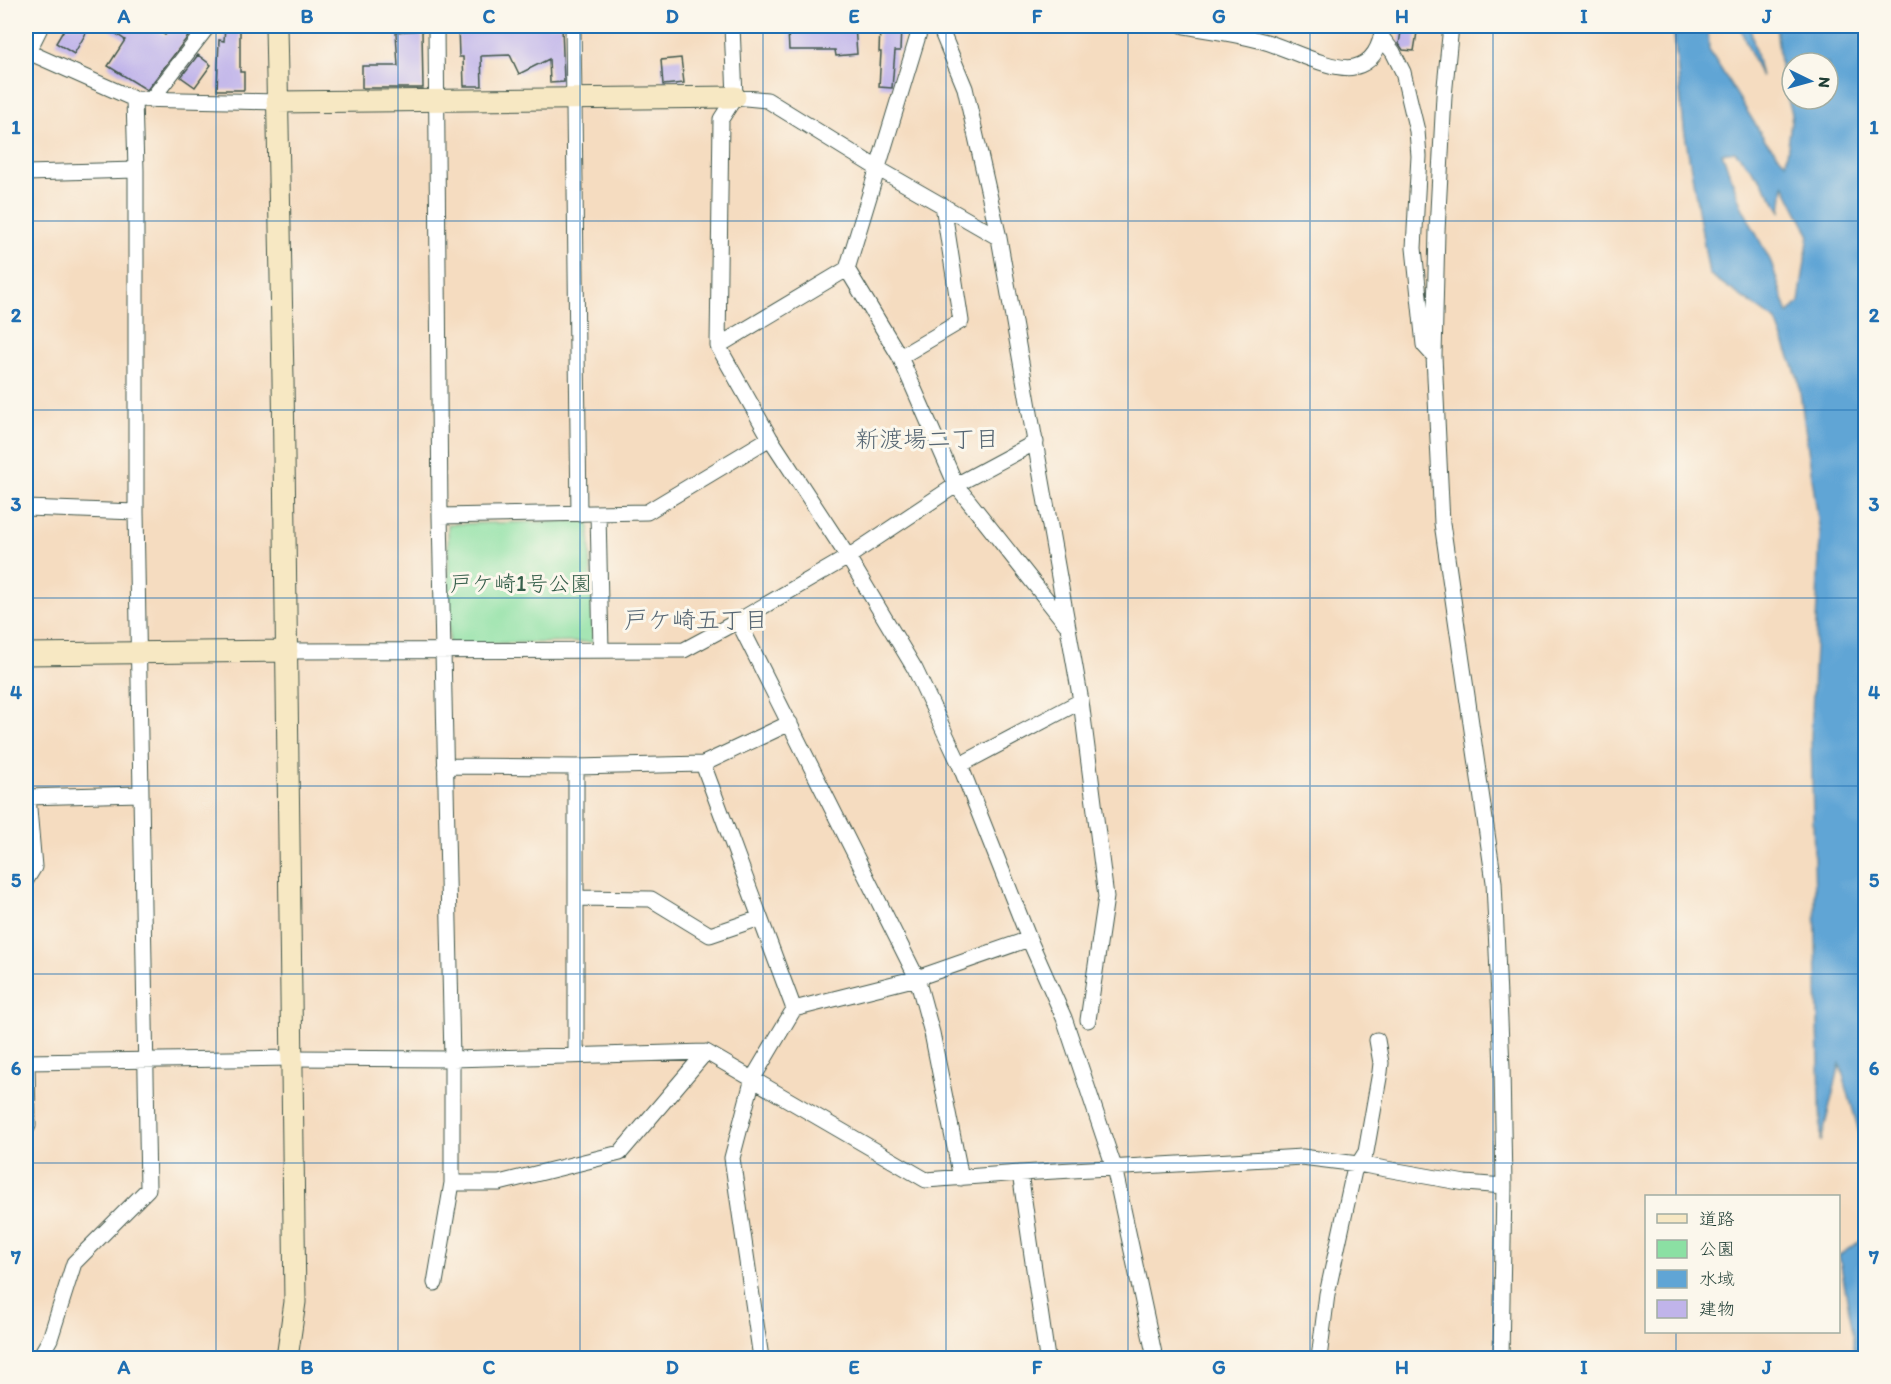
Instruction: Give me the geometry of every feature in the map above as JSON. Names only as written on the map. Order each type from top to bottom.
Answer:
[{"type":"street","points":[[41,26],[27,52],[134,99],[277,102],[735,97],[767,100],[877,168],[999,238]]},
{"type":"street","points":[[151,100],[208,26]]},
{"type":"street","points":[[276,26],[295,1302],[287,1359]]},
{"type":"street","points":[[435,1283],[452,1183],[452,1059],[440,516],[436,26]]},
{"type":"street","points":[[573,26],[579,514]]},
{"type":"street","points":[[732,26],[735,97],[721,119],[718,346],[771,438],[848,557],[915,669],[960,765],[1029,939],[1064,1018],[1114,1167],[1155,1359]]},
{"type":"street","points":[[718,346],[847,269],[921,26]]},
{"type":"street","points":[[937,26],[941,30],[965,88],[999,238],[1081,701],[1106,897],[1088,1020]]},
{"type":"street","points":[[1184,26],[1264,41],[1331,65],[1352,68],[1362,65],[1369,59],[1377,49],[1382,32]]},
{"type":"street","points":[[1451,26],[1444,96],[1437,231],[1434,356],[1442,523],[1494,882],[1502,1067],[1504,1186],[1501,1359]]},
{"type":"street","points":[[1382,32],[1403,72],[1417,130],[1419,156],[1414,248],[1424,345],[1434,356]]},
{"type":"street","points":[[39,1359],[50,1339],[74,1263],[148,1189],[136,512],[134,99]]},
{"type":"street","points":[[26,173],[136,170]]},
{"type":"street","points":[[900,357],[961,321],[943,205]]},
{"type":"street","points":[[847,269],[900,357],[956,485],[1068,626]]},
{"type":"street","points":[[440,516],[647,512],[771,438]]},
{"type":"street","points":[[26,654],[684,650],[848,557],[956,485],[1036,442]]},
{"type":"street","points":[[26,508],[136,512]]},
{"type":"street","points":[[598,513],[601,650]]},
{"type":"street","points":[[738,621],[917,978],[932,1033],[961,1178]]},
{"type":"street","points":[[960,765],[1081,701]]},
{"type":"street","points":[[445,766],[576,768],[703,764],[790,723]]},
{"type":"street","points":[[703,764],[794,1010]]},
{"type":"street","points":[[576,768],[576,1055]]},
{"type":"street","points":[[26,880],[34,867],[27,797],[140,794]]},
{"type":"street","points":[[576,898],[651,900],[710,936],[760,918]]},
{"type":"street","points":[[760,1359],[732,1158],[753,1078],[794,1010],[917,978],[1029,939]]},
{"type":"street","points":[[1319,1359],[1327,1294],[1354,1171],[1366,1152],[1381,1063],[1377,1040]]},
{"type":"street","points":[[26,1129],[28,1126],[26,1062],[147,1062],[292,1058],[452,1059],[706,1052],[926,1180],[1302,1157],[1358,1164],[1465,1183],[1504,1186]]},
{"type":"street","points":[[452,1183],[499,1183],[620,1153],[706,1052]]},
{"type":"street","points":[[1020,1173],[1047,1359]]},
{"type":"green space","name":"戸ケ崎1号公園","points":[[589,521],[593,642],[449,644],[448,524]]},
{"type":"water","points":[[1673,26],[1708,26],[1709,50],[1765,140],[1786,163],[1791,111],[1840,111],[1840,51],[1780,51],[1780,63],[1776,26],[1865,26],[1865,1146],[1840,1064],[1821,1142],[1811,737],[1820,534],[1798,378],[1776,321],[1709,274],[1684,128]],"holes":[[[1735,151],[1760,179],[1781,211],[1784,185],[1809,234],[1799,302],[1788,314],[1771,262],[1741,205],[1722,153]]]},
{"type":"water","points":[[1739,26],[1750,26],[1761,77]]},
{"type":"water","points":[[1865,1238],[1865,1358],[1854,1358],[1854,1337],[1840,1254]]},
{"type":"building","points":[[66,26],[90,26],[74,54],[56,43]]},
{"type":"building","points":[[105,26],[152,26],[165,35],[173,26],[196,26],[147,90],[108,66],[125,40]]},
{"type":"building","points":[[225,26],[240,26],[240,72],[244,72],[244,90],[217,90],[219,40],[224,41]]},
{"type":"building","points":[[458,26],[562,26],[564,82],[550,83],[549,59],[519,74],[510,55],[481,56],[482,86],[464,86],[463,57],[459,57]]},
{"type":"building","points":[[855,26],[857,54],[836,56],[835,50],[789,50],[788,30]]},
{"type":"building","points":[[1402,26],[1418,26],[1414,51],[1403,50],[1399,44]]},
{"type":"building","points":[[880,27],[901,27],[900,51],[895,51],[892,88],[879,87]]},
{"type":"building","points":[[422,30],[423,88],[362,88],[362,66],[398,66],[396,32]]},
{"type":"building","points":[[198,55],[211,65],[195,87],[181,77]]},
{"type":"building","points":[[681,58],[684,83],[663,85],[661,60]]},
{"type":"district","name":"新渡場二丁目","points":[[927,439]]},
{"type":"district","name":"戸ケ崎五丁目","points":[[696,620]]}]
